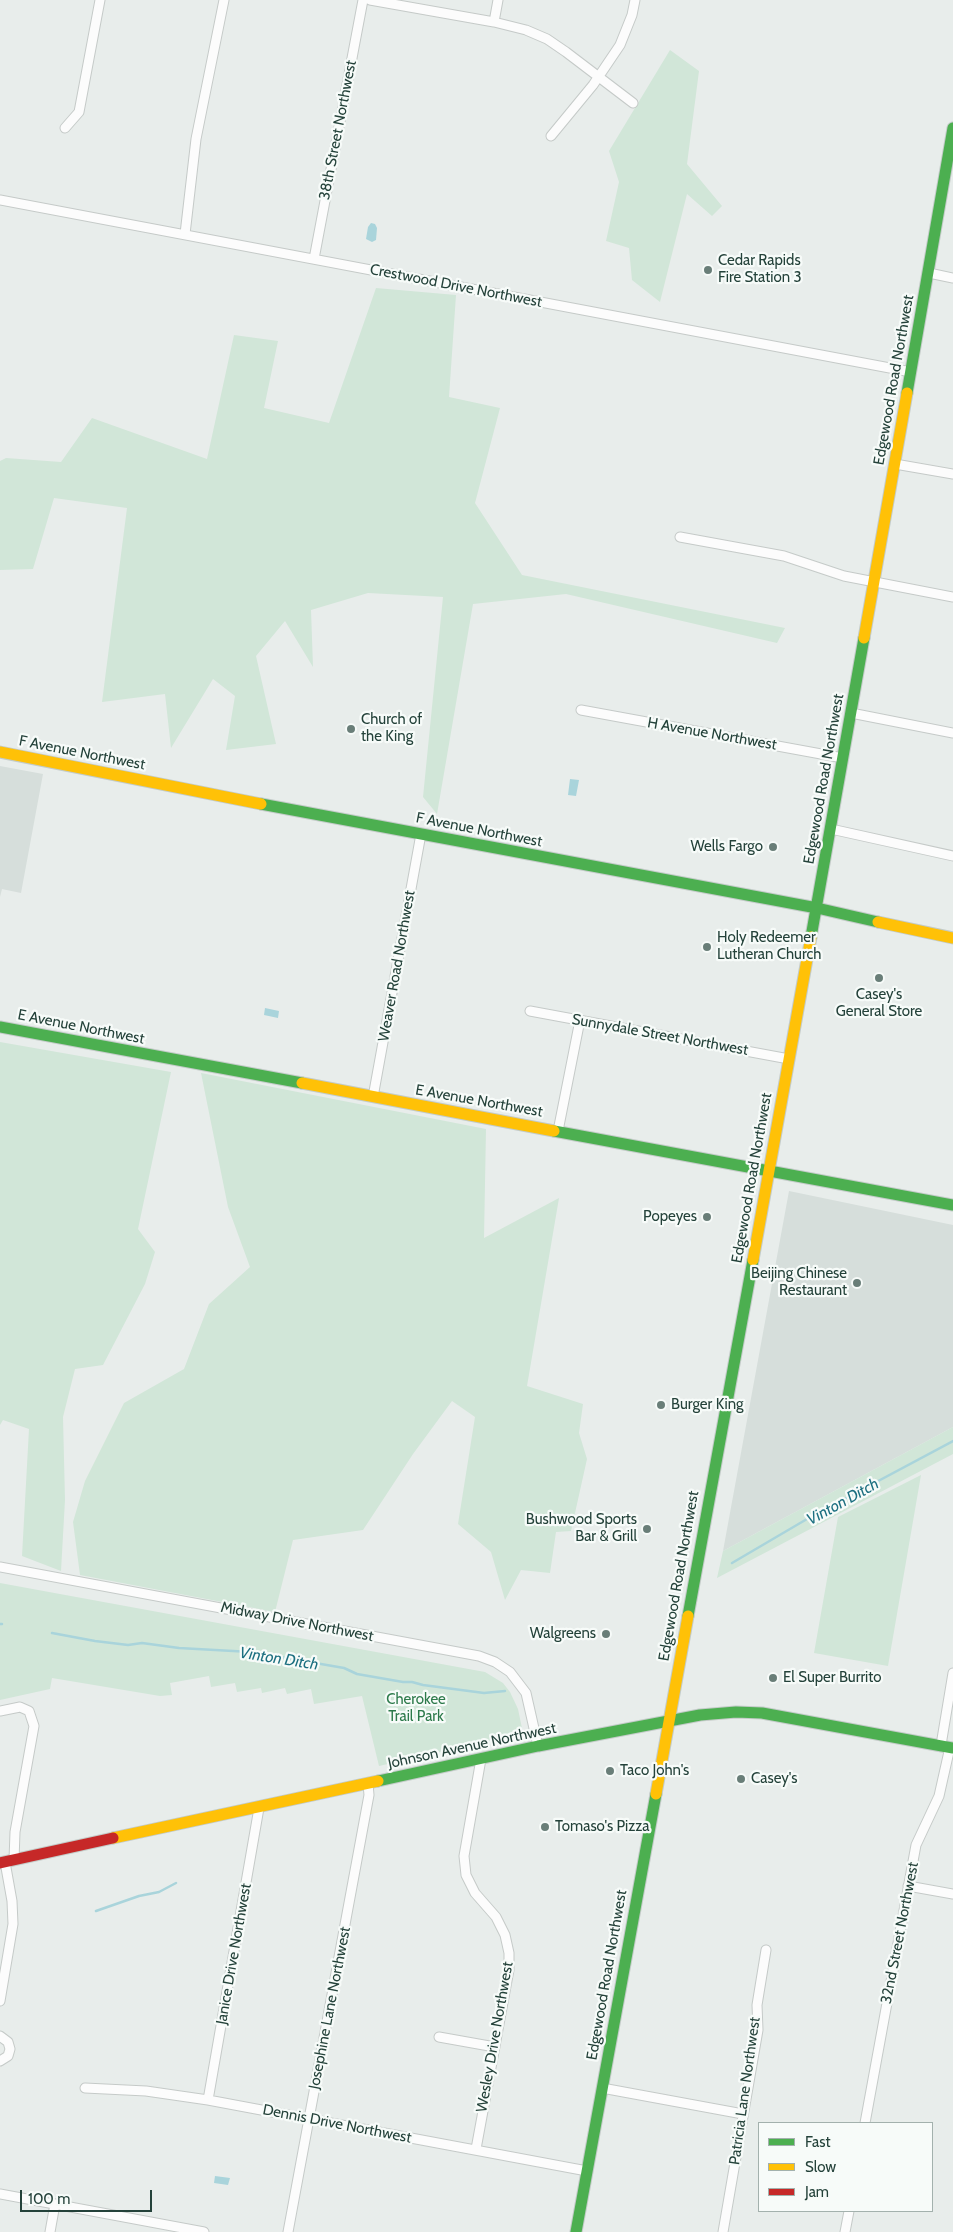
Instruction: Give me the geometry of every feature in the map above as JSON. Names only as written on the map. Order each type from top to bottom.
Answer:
[{"type":"main road","name":"Edgewood Road Northwest","points":[[576,2232],[817,908],[953,128]]},
{"type":"main road","name":"F Avenue Northwest","points":[[0,752],[420,834],[817,908],[953,938]]},
{"type":"main road","name":"E Avenue Northwest","points":[[0,1027],[953,1205]]},
{"type":"main road","name":"Johnson Avenue Northwest","points":[[7,1862],[538,1746],[719,1713],[762,1713],[948,1746]]},
{"type":"street","points":[[65,128],[79,112],[100,0]]},
{"type":"street","points":[[185,234],[196,139],[224,0]]},
{"type":"street","name":"38th Street Northwest","points":[[314,259],[363,0]]},
{"type":"street","points":[[370,0],[494,22],[526,30],[547,39],[634,103]]},
{"type":"street","points":[[494,22],[498,0]]},
{"type":"street","points":[[552,136],[599,76],[624,38],[635,0]]},
{"type":"street","name":"Crestwood Drive Northwest","points":[[0,200],[911,372]]},
{"type":"street","points":[[929,273],[953,278]]},
{"type":"street","points":[[895,464],[953,474]]},
{"type":"street","points":[[680,537],[784,556],[844,576],[953,597]]},
{"type":"street","name":"H Avenue Northwest","points":[[581,710],[843,758]]},
{"type":"street","points":[[851,713],[953,733]]},
{"type":"street","points":[[831,829],[953,856]]},
{"type":"street","name":"Weaver Road Northwest","points":[[374,1097],[420,834]]},
{"type":"street","name":"Sunnydale Street Northwest","points":[[530,1010],[789,1058]]},
{"type":"street","points":[[558,1130],[580,1020]]},
{"type":"street","name":"Midway Drive Northwest","points":[[0,1567],[487,1659],[510,1672],[526,1692],[538,1746]]},
{"type":"street","name":"32nd Street Northwest","points":[[865,2122],[916,1845],[939,1796],[948,1746],[953,1673]]},
{"type":"street","points":[[0,1712],[20,1707],[29,1711],[34,1726],[15,1832],[7,1862],[13,1924],[0,2001]]},
{"type":"street","name":"Wesley Drive Northwest","points":[[476,2150],[509,1970],[509,1953],[505,1935],[496,1916],[475,1893],[466,1875],[464,1856],[481,1759]]},
{"type":"street","name":"Josephine Lane Northwest","points":[[288,2232],[369,1795],[368,1784]]},
{"type":"street","name":"Janice Drive Northwest","points":[[208,2100],[259,1808]]},
{"type":"street","points":[[908,1886],[953,1894]]},
{"type":"street","name":"Patricia Lane Northwest","points":[[723,2232],[758,2030],[757,2005],[766,1950]]},
{"type":"street","points":[[0,2036],[8,2042],[10,2049],[8,2056],[0,2061]]},
{"type":"street","points":[[439,2037],[495,2047]]},
{"type":"street","name":"Dennis Drive Northwest","points":[[86,2088],[146,2091],[208,2100],[587,2171]]},
{"type":"street","points":[[602,2088],[743,2114]]},
{"type":"street","points":[[0,2194],[204,2232]]},
{"type":"street","points":[[50,2232],[55,2204]]},
{"type":"street","points":[[845,2232],[849,2212]]},
{"type":"shaded area","points":[[0,766],[43,774],[21,893],[2,889],[0,897]]},
{"type":"shaded area","points":[[789,1191],[953,1225],[953,1427],[723,1551]]},
{"type":"green space","points":[[670,50],[699,71],[687,164],[722,206],[712,216],[687,194],[660,302],[632,280],[629,248],[606,241],[619,182],[609,151]]},
{"type":"green space","points":[[376,288],[456,295],[449,397],[500,408],[475,503],[522,575],[785,628],[777,643],[566,594],[473,604],[437,814],[423,797],[443,597],[368,593],[311,610],[313,667],[285,621],[256,656],[276,744],[226,750],[235,696],[213,679],[171,748],[165,694],[102,702],[127,508],[54,498],[33,569],[0,570],[0,461],[6,458],[61,462],[92,418],[207,459],[234,335],[278,341],[264,408],[329,423]]},
{"type":"green space","points":[[0,1042],[171,1072],[138,1229],[155,1252],[145,1284],[103,1365],[75,1369],[63,1417],[65,1500],[61,1571],[22,1556],[29,1429],[3,1420],[0,1425]]},
{"type":"green space","points":[[201,1073],[486,1129],[484,1238],[559,1198],[527,1386],[583,1404],[579,1433],[587,1459],[571,1531],[556,1532],[550,1573],[521,1570],[505,1600],[491,1552],[458,1524],[475,1417],[452,1401],[413,1454],[363,1530],[293,1540],[275,1612],[80,1575],[73,1522],[85,1481],[124,1403],[184,1369],[209,1304],[250,1267],[228,1207]]},
{"type":"green space","points":[[953,1427],[953,1454],[717,1578],[723,1551]]},
{"type":"green space","points":[[921,1475],[888,1666],[814,1653],[838,1517]]},
{"type":"green space","name":"Cherokee Trail Park","points":[[0,1583],[485,1672],[503,1683],[510,1692],[518,1709],[523,1733],[379,1766],[362,1696],[314,1704],[311,1689],[287,1694],[285,1688],[262,1693],[261,1688],[237,1692],[235,1683],[211,1687],[209,1676],[170,1683],[172,1695],[160,1696],[52,1678],[50,1689],[0,1700]]},
{"type":"water","points":[[371,223],[375,224],[377,228],[376,240],[372,242],[366,239],[368,227]]},
{"type":"water","points":[[570,779],[579,780],[576,796],[568,795]]},
{"type":"water","points":[[265,1008],[279,1011],[278,1018],[264,1015]]},
{"type":"water","points":[[215,2176],[230,2178],[228,2185],[214,2183]]},
{"type":"waterway","name":"Vinton Ditch","points":[[732,1563],[807,1519],[953,1441]]},
{"type":"waterway","name":"Vinton Ditch","points":[[52,1633],[128,1645],[142,1643],[179,1648],[251,1652],[261,1656],[275,1656],[344,1668],[357,1674],[403,1682],[484,1693],[505,1691]]},
{"type":"waterway","points":[[96,1911],[139,1896],[159,1892],[176,1883]]},
{"type":"traffic: fast","points":[[907,393],[953,128]]},
{"type":"traffic: fast","points":[[811,937],[864,638]]},
{"type":"traffic: fast","points":[[261,804],[817,908],[878,922]]},
{"type":"traffic: fast","points":[[0,1027],[302,1083]]},
{"type":"traffic: fast","points":[[554,1131],[953,1205]]},
{"type":"traffic: fast","points":[[688,1616],[753,1260]]},
{"type":"traffic: fast","points":[[378,1781],[538,1746],[700,1715],[736,1712],[762,1713],[953,1748]]},
{"type":"traffic: fast","points":[[576,2232],[656,1794]]},
{"type":"traffic: slow","points":[[864,638],[907,393]]},
{"type":"traffic: slow","points":[[0,752],[261,804]]},
{"type":"traffic: slow","points":[[878,922],[953,938]]},
{"type":"traffic: slow","points":[[753,1260],[811,937]]},
{"type":"traffic: slow","points":[[302,1083],[554,1131]]},
{"type":"traffic: slow","points":[[656,1794],[688,1616]]},
{"type":"traffic: slow","points":[[113,1838],[378,1781]]},
{"type":"traffic: jam","points":[[0,1863],[113,1838]]},
{"type":"place","name":"Cedar Rapids Fire Station 3","points":[[708,270]]},
{"type":"place","name":"Church of the King","points":[[351,729]]},
{"type":"place","name":"Wells Fargo","points":[[773,847]]},
{"type":"place","name":"Holy Redeemer Lutheran Church","points":[[707,947]]},
{"type":"place","name":"Casey's General Store","points":[[879,978]]},
{"type":"place","name":"Popeyes","points":[[707,1217]]},
{"type":"place","name":"Beijing Chinese Restaurant","points":[[857,1283]]},
{"type":"place","name":"Burger King","points":[[661,1405]]},
{"type":"place","name":"Bushwood Sports Bar & Grill","points":[[647,1529]]},
{"type":"place","name":"Walgreens","points":[[606,1634]]},
{"type":"place","name":"El Super Burrito","points":[[773,1678]]},
{"type":"place","name":"Taco John's","points":[[610,1771]]},
{"type":"place","name":"Casey's","points":[[741,1779]]},
{"type":"place","name":"Tomaso's Pizza","points":[[545,1827]]}]
